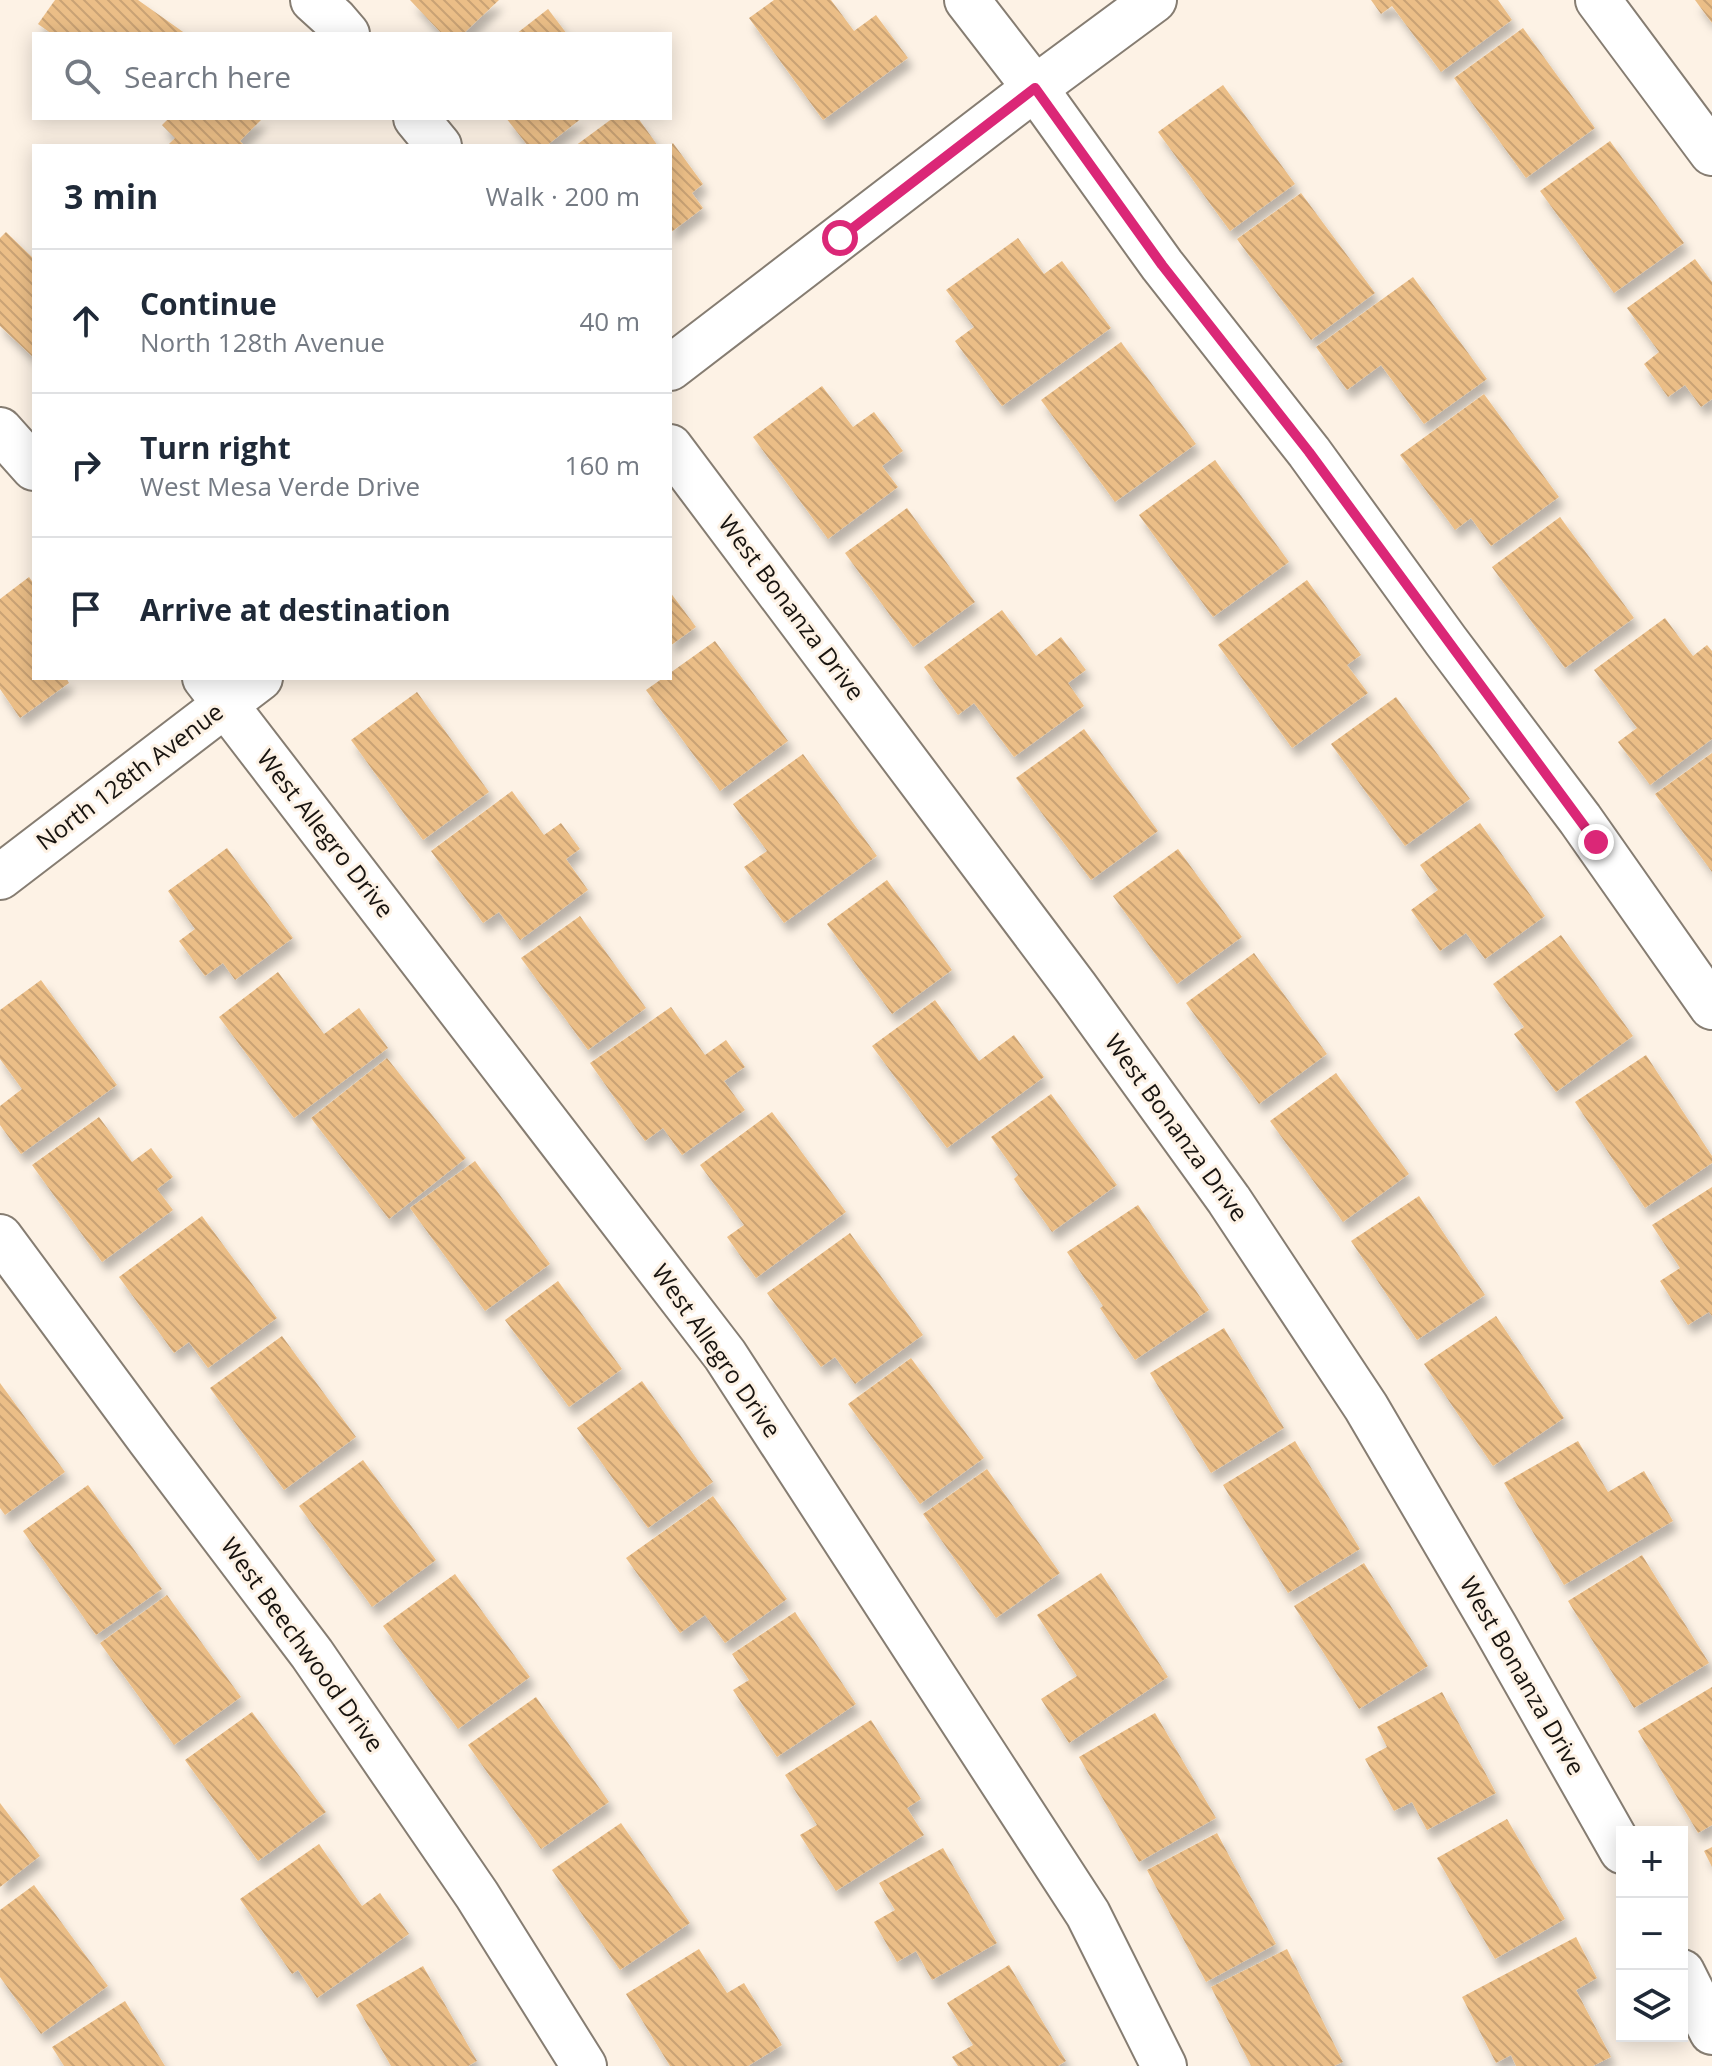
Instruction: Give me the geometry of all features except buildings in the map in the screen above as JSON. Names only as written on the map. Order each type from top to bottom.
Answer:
[{"type":"street","points":[[313,0],[345,32]]},
{"type":"street","points":[[967,0],[1035,88],[1162,265],[1309,452],[1580,819],[1712,1007]]},
{"type":"street","points":[[672,366],[1154,0]]},
{"type":"street","points":[[1598,0],[1712,153]]},
{"type":"street","points":[[418,120],[437,144]]},
{"type":"street","points":[[0,430],[32,466]]},
{"type":"street","name":"West Bonanza Drive","points":[[672,450],[1076,988],[1229,1200],[1366,1407],[1616,1840]]},
{"type":"street","name":"North 128th Avenue","points":[[0,877],[215,691],[253,680]]},
{"type":"street","name":"West Allegro Drive","points":[[215,691],[725,1355],[1088,1914],[1164,2066]]},
{"type":"street","name":"West Beechwood Drive","points":[[0,1237],[312,1654],[477,1895],[584,2066]]},
{"type":"street","points":[[1688,1984],[1712,2032]]},
{"type":"route","points":[[840,238],[1035,88],[1162,265],[1309,452],[1596,842]]}]
